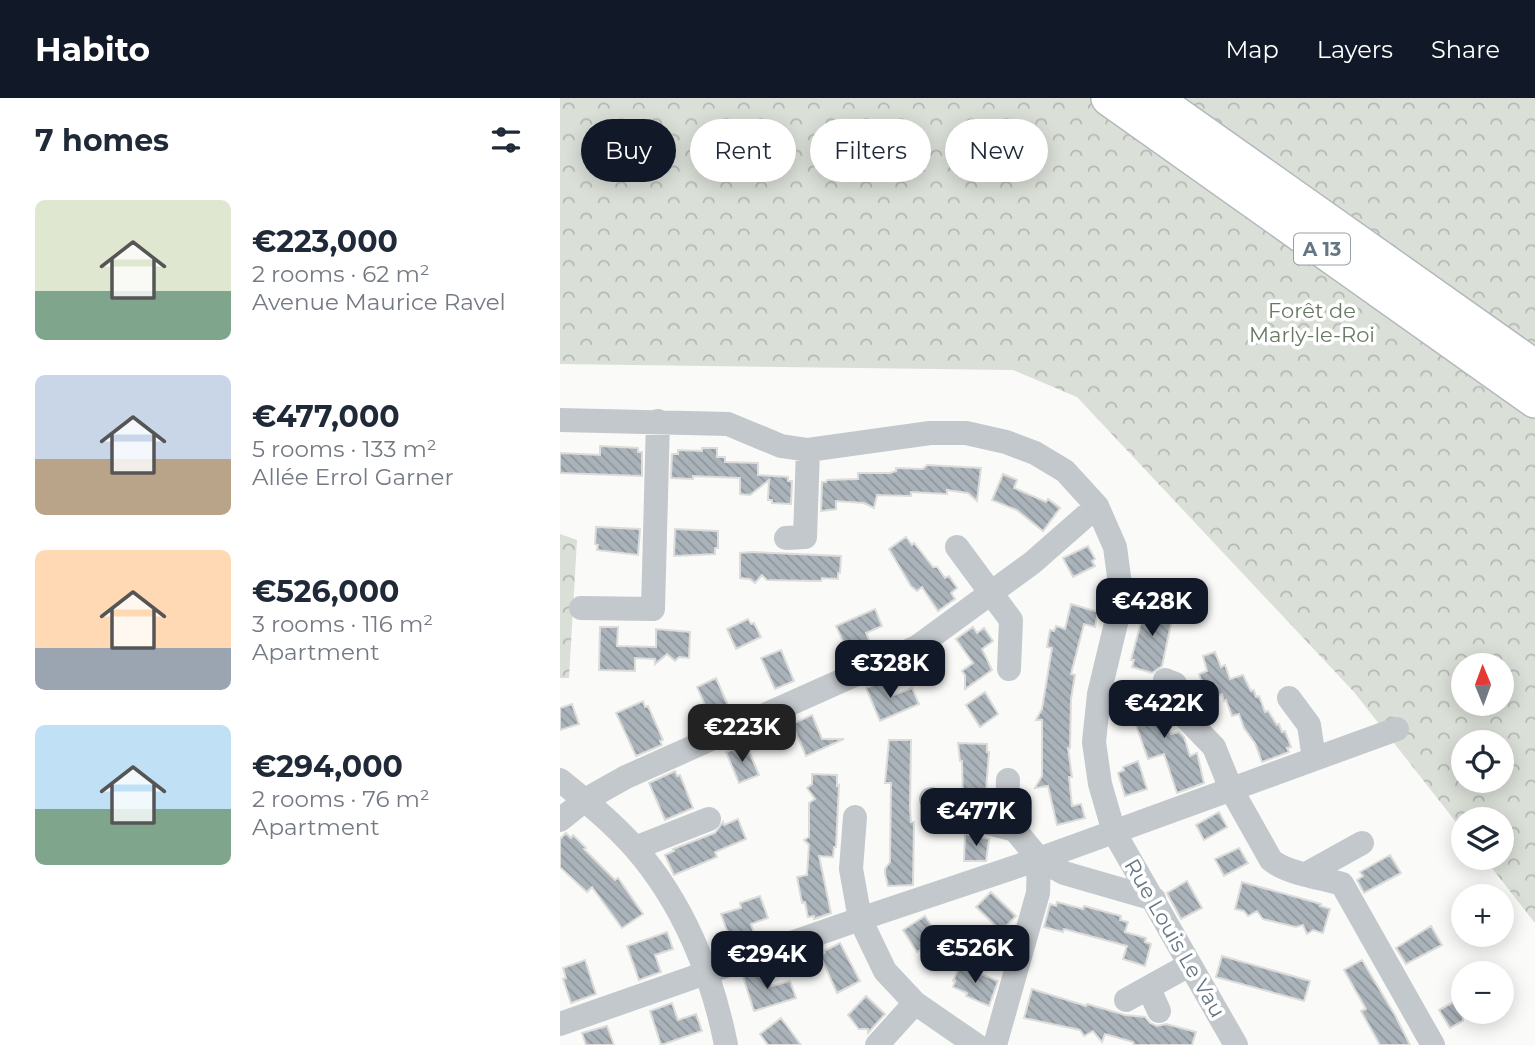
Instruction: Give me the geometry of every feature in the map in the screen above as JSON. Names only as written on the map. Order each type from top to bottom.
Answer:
[{"type":"highway","name":"A 13","points":[[1109,98],[1535,400]]},
{"type":"highway","name":"A 13","points":[[1153,98],[1535,368]]},
{"type":"street","name":"Rue Louis Le Vau","points":[[560,421],[728,424],[780,446],[808,450],[930,433],[966,433],[1006,442],[1035,453],[1065,471],[1097,506],[1115,547],[1120,584],[1118,615],[1099,694],[1094,741],[1100,784],[1114,832],[1236,1045]]},
{"type":"street","points":[[581,608],[653,609],[658,421]]},
{"type":"street","points":[[786,537],[806,537],[808,450]]},
{"type":"street","points":[[560,820],[584,800],[626,777],[917,647],[1032,563],[1097,506]]},
{"type":"street","points":[[957,547],[1011,620],[1009,669]]},
{"type":"street","points":[[1165,680],[1175,684],[1186,718],[1214,747],[1231,789],[1270,860],[1276,865],[1342,884],[1433,1045]]},
{"type":"street","points":[[1289,698],[1309,725],[1314,759]]},
{"type":"street","points":[[560,1024],[1039,859],[1396,729]]},
{"type":"street","points":[[560,780],[635,848],[678,910],[694,940],[706,973],[720,1013],[726,1045]]},
{"type":"street","points":[[1007,827],[1008,780]]},
{"type":"street","points":[[931,799],[937,810],[1007,827],[1019,833],[1039,859],[1064,873],[1154,899]]},
{"type":"street","points":[[855,817],[851,869],[860,919],[885,971],[915,1003],[976,1045]]},
{"type":"street","points":[[635,848],[709,819]]},
{"type":"street","points":[[1306,874],[1362,843]]},
{"type":"street","points":[[995,1045],[1038,893],[1039,859]]},
{"type":"street","points":[[1126,1000],[1154,1000],[1189,965]]},
{"type":"street","points":[[877,1045],[915,1003]]},
{"type":"green space","name":"Forêt de Marly-le-Roi","points":[[560,98],[1535,98],[1535,923],[1514,896],[1514,884],[1504,884],[1493,870],[1514,870],[1514,807],[1451,807],[1451,816],[1354,692],[1077,397],[1013,370],[560,364]]},
{"type":"green space","points":[[560,534],[577,540],[569,678],[560,678]]},
{"type":"building","points":[[600,446],[638,448],[638,452],[642,452],[642,476],[560,473],[560,453],[600,455]]},
{"type":"building","points":[[702,448],[717,448],[717,457],[725,457],[725,462],[758,463],[758,475],[788,477],[788,481],[792,481],[791,504],[772,503],[772,500],[768,500],[769,480],[750,495],[740,494],[740,478],[671,478],[672,454],[678,454],[678,450],[702,451]]},
{"type":"building","points":[[927,465],[981,468],[977,501],[968,493],[947,490],[947,494],[911,492],[911,496],[877,495],[874,508],[864,503],[836,501],[836,509],[821,511],[822,482],[858,479],[858,473],[890,473],[896,471],[896,468],[923,469]]},
{"type":"building","points":[[1003,474],[1017,480],[1014,488],[1046,502],[1048,499],[1060,508],[1043,531],[1017,510],[992,500]]},
{"type":"building","points":[[596,527],[640,529],[638,555],[597,550]]},
{"type":"building","points":[[675,529],[718,531],[718,548],[715,548],[715,554],[674,556]]},
{"type":"building","points":[[906,537],[945,578],[949,576],[957,588],[951,593],[955,599],[938,611],[922,587],[917,591],[911,586],[889,549]]},
{"type":"building","points":[[1088,546],[1095,559],[1092,561],[1095,566],[1073,577],[1063,558]]},
{"type":"building","points":[[740,553],[841,556],[840,573],[838,579],[822,578],[821,581],[767,580],[762,575],[755,583],[750,579],[740,578]]},
{"type":"building","points":[[1146,603],[1174,610],[1162,666],[1152,673],[1132,667],[1134,660],[1131,660]]},
{"type":"building","points":[[1071,604],[1098,612],[1095,627],[1084,624],[1071,674],[1075,675],[1068,748],[1072,777],[1069,777],[1072,806],[1081,804],[1085,818],[1057,825],[1048,786],[1035,788],[1042,776],[1042,720],[1036,720],[1042,709],[1052,648],[1047,647],[1050,630],[1054,631],[1056,626],[1065,629]]},
{"type":"building","points":[[875,609],[882,626],[866,633],[873,649],[851,659],[836,626]]},
{"type":"building","points":[[748,619],[751,624],[754,623],[761,637],[736,649],[727,629]]},
{"type":"building","points":[[600,627],[618,627],[617,646],[656,647],[656,629],[690,632],[689,658],[679,657],[675,661],[667,654],[655,664],[655,659],[635,658],[635,671],[599,670]]},
{"type":"building","points":[[973,627],[977,633],[984,628],[993,641],[982,649],[992,670],[965,689],[965,675],[962,671],[973,663],[956,639]]},
{"type":"building","points":[[781,650],[794,681],[775,689],[761,658]]},
{"type":"building","points":[[1215,652],[1221,667],[1225,665],[1230,679],[1243,675],[1251,691],[1254,690],[1256,697],[1259,696],[1265,712],[1268,711],[1282,732],[1285,731],[1291,747],[1287,748],[1289,752],[1262,762],[1239,714],[1232,716],[1226,700],[1224,701],[1222,694],[1219,695],[1215,685],[1204,689],[1199,674],[1207,671],[1203,656]]},
{"type":"building","points":[[716,678],[730,710],[711,719],[697,687]]},
{"type":"building","points":[[887,679],[894,695],[912,688],[919,704],[880,721],[866,688]]},
{"type":"building","points":[[1153,688],[1157,692],[1171,734],[1179,732],[1184,737],[1190,756],[1197,753],[1204,783],[1177,793],[1164,754],[1148,759],[1126,697]]},
{"type":"building","points":[[985,692],[998,714],[980,727],[966,705]]},
{"type":"building","points":[[643,701],[645,707],[648,706],[663,740],[660,741],[662,745],[636,756],[616,713]]},
{"type":"building","points":[[572,704],[579,724],[560,730],[560,708]]},
{"type":"building","points":[[812,715],[822,739],[844,739],[806,756],[792,724]]},
{"type":"building","points":[[889,740],[911,740],[913,885],[888,886],[885,873],[890,862],[891,783],[885,783]]},
{"type":"building","points":[[958,743],[987,744],[989,752],[985,803],[963,801],[962,761]]},
{"type":"building","points":[[746,744],[759,775],[739,783],[726,752]]},
{"type":"building","points":[[1138,761],[1147,789],[1125,796],[1118,773],[1124,770],[1123,767]]},
{"type":"building","points":[[675,771],[677,776],[680,775],[693,808],[665,820],[649,783]]},
{"type":"building","points":[[812,774],[837,775],[837,786],[839,785],[836,847],[833,857],[819,856],[831,913],[814,919],[814,916],[808,917],[805,902],[802,903],[797,877],[807,875],[809,845],[804,840],[809,837],[809,803],[815,799],[807,788],[812,784]]},
{"type":"building","points":[[1219,812],[1227,827],[1204,840],[1196,825]]},
{"type":"building","points":[[738,819],[746,839],[715,852],[717,857],[674,875],[665,855],[674,851],[673,849],[715,833],[723,822],[724,825]]},
{"type":"building","points":[[566,833],[571,838],[573,835],[615,880],[618,878],[643,914],[622,928],[592,887],[587,892],[560,867],[560,839]]},
{"type":"building","points":[[965,834],[989,839],[986,861],[964,861]]},
{"type":"building","points":[[1239,848],[1248,863],[1224,876],[1215,859]]},
{"type":"building","points":[[1390,855],[1401,873],[1364,893],[1357,880],[1363,876],[1360,872]]},
{"type":"building","points":[[1187,881],[1202,908],[1181,919],[1167,893]]},
{"type":"building","points":[[1242,882],[1321,904],[1320,906],[1330,909],[1323,933],[1313,930],[1307,934],[1303,925],[1296,927],[1263,919],[1257,911],[1248,916],[1244,911],[1235,909]]},
{"type":"building","points":[[991,892],[1016,916],[1001,931],[976,907]]},
{"type":"building","points":[[760,896],[768,918],[751,924],[756,940],[733,948],[721,914],[741,908],[740,903]]},
{"type":"building","points":[[1057,902],[1121,916],[1120,920],[1128,922],[1125,932],[1146,938],[1145,942],[1151,944],[1145,966],[1123,959],[1127,946],[1064,929],[1063,932],[1044,927],[1050,904],[1056,906]]},
{"type":"building","points":[[925,916],[949,953],[928,963],[920,950],[917,952],[903,930]]},
{"type":"building","points":[[1431,926],[1442,945],[1406,964],[1396,948]]},
{"type":"building","points":[[667,932],[673,949],[655,955],[661,972],[639,980],[627,946]]},
{"type":"building","points":[[840,943],[860,981],[837,993],[820,955]]},
{"type":"building","points":[[1222,956],[1310,981],[1304,1001],[1216,977]]},
{"type":"building","points":[[585,960],[596,994],[571,1003],[563,979],[566,978],[563,968]]},
{"type":"building","points":[[1362,960],[1410,1045],[1380,1045],[1361,1011],[1366,1009],[1344,970]]},
{"type":"building","points":[[960,965],[998,981],[989,1006],[953,987]]},
{"type":"building","points":[[766,969],[772,986],[790,981],[796,998],[754,1011],[743,977]]},
{"type":"building","points":[[1032,989],[1086,1006],[1087,1004],[1125,1015],[1145,1017],[1157,1026],[1166,1024],[1196,1032],[1192,1045],[1134,1045],[1133,1042],[1105,1034],[1102,1042],[1093,1031],[1084,1036],[1080,1030],[1024,1018]]},
{"type":"building","points":[[866,996],[885,1014],[868,1033],[868,1029],[859,1029],[848,1015]]},
{"type":"building","points":[[672,1003],[678,1020],[696,1014],[702,1031],[661,1045],[650,1011]]},
{"type":"building","points":[[1451,1004],[1451,1024],[1457,1024],[1450,1028],[1439,1010]]},
{"type":"building","points":[[781,1018],[801,1045],[768,1045],[760,1034]]},
{"type":"building","points":[[607,1026],[614,1045],[586,1045],[582,1033]]}]
